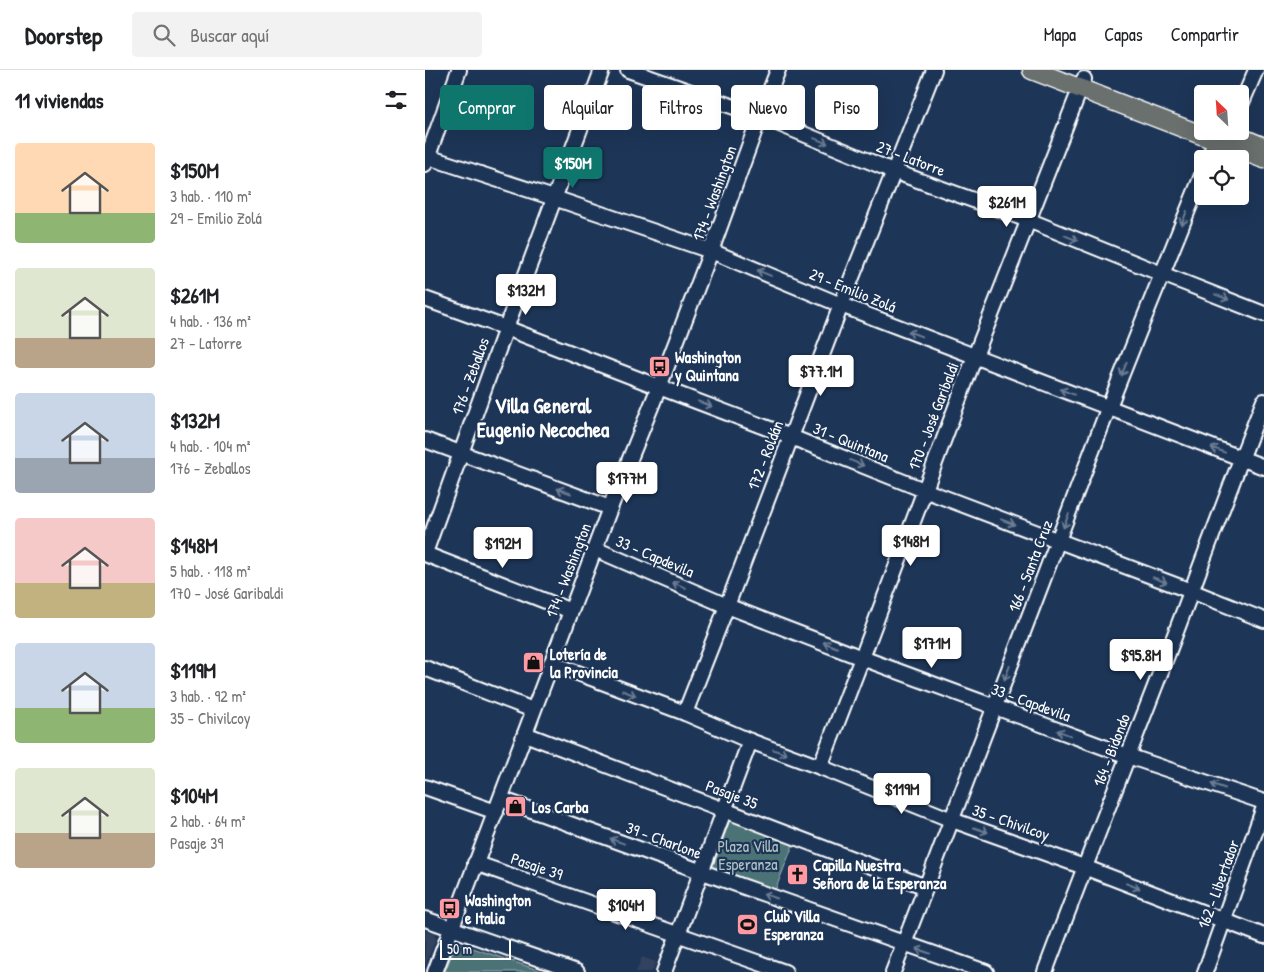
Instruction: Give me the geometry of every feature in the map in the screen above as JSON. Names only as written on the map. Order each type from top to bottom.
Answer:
[{"type":"main road","points":[[1046,71],[1194,123]]},
{"type":"main road","points":[[1082,84],[1194,120]]},
{"type":"main road","points":[[1234,140],[1264,159]]},
{"type":"main road","points":[[1244,140],[1264,146]]},
{"type":"street","points":[[426,159],[459,70]]},
{"type":"street","name":"176 - Zeballos","points":[[425,553],[601,70]]},
{"type":"street","name":"27 - Latorre","points":[[628,70],[731,106]]},
{"type":"street","name":"174 - Washington","points":[[772,85],[778,70]]},
{"type":"street","name":"172 - Roldán","points":[[685,714],[841,305],[934,70]]},
{"type":"street","points":[[1249,86],[1256,70]]},
{"type":"street","name":"170 - José Garibaldi","points":[[820,767],[975,356],[1082,84]]},
{"type":"street","name":"174 - Washington","points":[[435,972],[610,508],[711,251],[755,130]]},
{"type":"street","name":"27 - Latorre","points":[[794,130],[893,171],[1028,220],[1264,314]]},
{"type":"street","name":"29 - Emilio Zolá","points":[[426,159],[554,198],[711,251],[841,305],[1264,467]]},
{"type":"street","name":"166 - Santa Cruz","points":[[893,972],[1109,408],[1194,195]]},
{"type":"street","name":"31 - Quintana","points":[[425,298],[1264,620]]},
{"type":"street","name":"164 - Bidondo","points":[[1045,972],[1264,401]]},
{"type":"street","points":[[425,440],[610,508]]},
{"type":"street","name":"33 - Capdevila","points":[[595,549],[727,606],[862,658],[1128,756],[1264,802]]},
{"type":"street","points":[[425,553],[571,611]]},
{"type":"street","name":"35 - Chivilcoy","points":[[551,663],[952,820],[1084,867],[1264,936]]},
{"type":"street","points":[[425,668],[533,710]]},
{"type":"street","name":"Pasaje 35","points":[[525,734],[926,887]]},
{"type":"street","points":[[664,972],[751,741]]},
{"type":"street","name":"39 - Charlone","points":[[425,786],[498,805],[701,872],[986,972]]},
{"type":"street","name":"162 - Libertador","points":[[1205,972],[1264,807]]},
{"type":"street","name":"Pasaje 39","points":[[475,864],[785,972]]},
{"type":"street","points":[[425,919],[577,972]]},
{"type":"shaded area","points":[[425,931],[434,934],[436,939],[425,966]]},
{"type":"shaded area","points":[[642,957],[656,962],[652,972],[636,972]]},
{"type":"green space","name":"Plaza Villa Esperanza","points":[[730,820],[793,845],[774,893],[712,869]]},
{"type":"green space","points":[[461,944],[544,972],[445,972],[455,946]]},
{"type":"place","name":"Washington y Quintana","points":[[659,366]]},
{"type":"place","name":"Lotería de la Provincia","points":[[534,663]]},
{"type":"place","name":"Los Carba","points":[[516,807]]},
{"type":"place","name":"Capilla Nuestra Señora de la Esperanza","points":[[797,874]]},
{"type":"place","name":"Washington e Italia","points":[[449,909]]},
{"type":"place","name":"Club Villa Esperanza","points":[[748,925]]},
{"type":"district","name":"Villa General Eugenio Necochea","points":[[543,418]]}]
